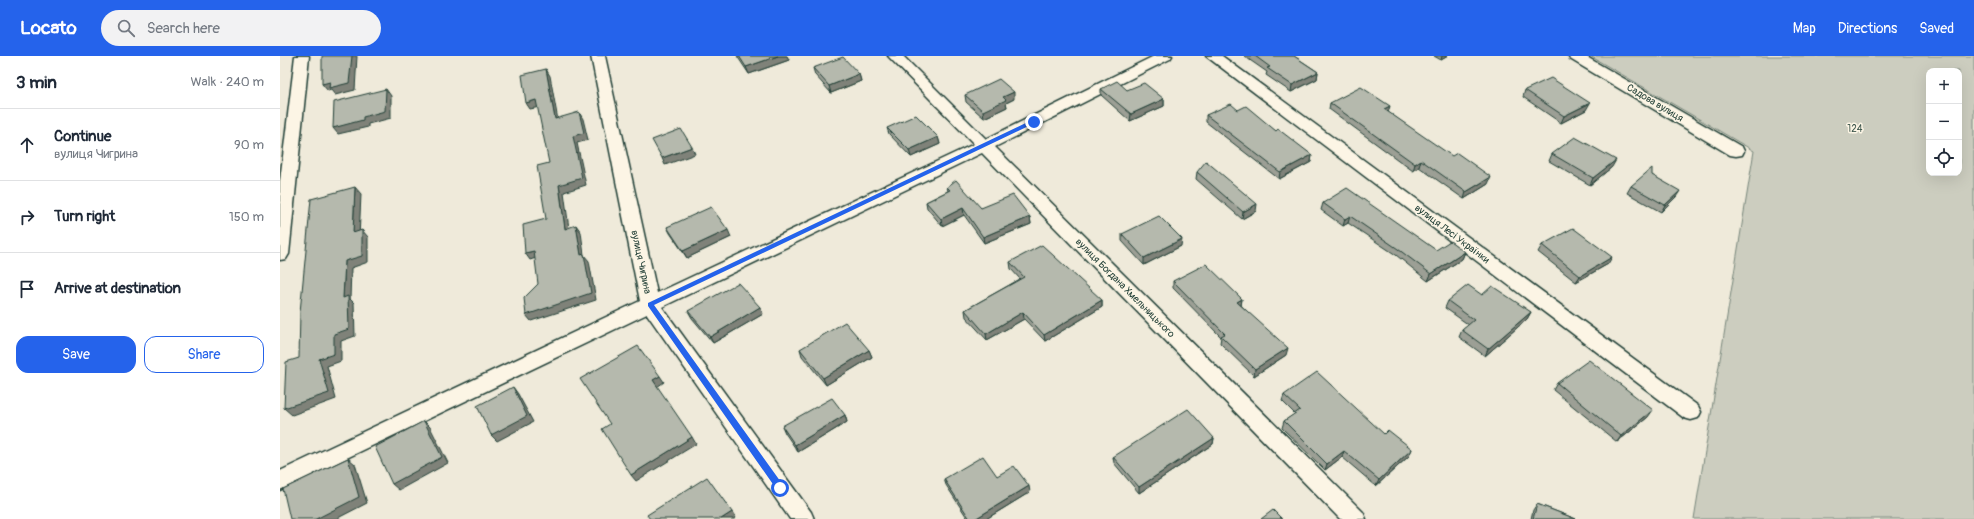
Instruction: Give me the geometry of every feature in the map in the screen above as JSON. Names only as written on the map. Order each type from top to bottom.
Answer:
[{"type":"street","points":[[280,254],[302,56]]},
{"type":"street","name":"вулиця Чигрина","points":[[598,56],[650,304],[803,519]]},
{"type":"street","name":"вулиця Богдана Хмельницького","points":[[895,56],[1355,519]]},
{"type":"street","points":[[280,481],[983,146],[1165,56]]},
{"type":"street","name":"вулиця Лесі Українки","points":[[1213,56],[1692,412]]},
{"type":"street","name":"Садова вулиця","points":[[1575,56],[1736,151]]},
{"type":"green space","name":"124","points":[[1590,56],[1974,56],[1974,519],[1694,519],[1754,151]]},
{"type":"building","points":[[322,56],[352,56],[349,83],[329,88],[330,82],[322,84]]},
{"type":"building","points":[[739,56],[778,56],[746,67]]},
{"type":"building","points":[[1255,56],[1294,56],[1318,72],[1292,85],[1267,68],[1270,67]]},
{"type":"building","points":[[843,57],[859,74],[829,86],[813,68]]},
{"type":"building","points":[[546,69],[555,119],[579,112],[584,133],[573,136],[582,178],[559,185],[565,229],[576,225],[581,255],[584,254],[591,293],[526,315],[524,298],[538,284],[534,251],[525,253],[523,225],[546,219],[537,166],[549,163],[536,100],[526,103],[522,75]]},
{"type":"building","points":[[1551,78],[1590,103],[1564,116],[1525,90]]},
{"type":"building","points":[[999,79],[1014,92],[1003,97],[1006,100],[983,111],[965,95]]},
{"type":"building","points":[[1117,81],[1127,90],[1144,83],[1164,99],[1131,114],[1101,89]]},
{"type":"building","points":[[1361,87],[1390,106],[1384,109],[1452,156],[1457,153],[1491,177],[1466,192],[1421,160],[1415,164],[1330,103]]},
{"type":"building","points":[[386,89],[385,111],[363,117],[363,120],[333,128],[334,102]]},
{"type":"building","points":[[1231,104],[1238,110],[1246,106],[1276,131],[1278,129],[1312,155],[1280,172],[1206,115]]},
{"type":"building","points":[[916,115],[938,137],[909,150],[887,128]]},
{"type":"building","points":[[681,129],[692,147],[662,158],[652,140]]},
{"type":"building","points":[[1575,137],[1616,160],[1593,178],[1552,154]]},
{"type":"building","points":[[1206,161],[1257,204],[1243,212],[1197,172]]},
{"type":"building","points":[[1652,168],[1652,175],[1680,191],[1665,205],[1631,186]]},
{"type":"building","points":[[956,180],[981,208],[1013,195],[1030,217],[983,237],[963,208],[941,219],[926,202],[950,190],[947,187]]},
{"type":"building","points":[[355,187],[353,233],[362,230],[362,256],[345,261],[343,298],[348,296],[349,329],[334,334],[334,354],[319,359],[329,393],[284,408],[286,362],[299,358],[300,312],[311,199]]},
{"type":"building","points":[[1347,188],[1436,250],[1450,241],[1465,252],[1431,274],[1350,216],[1345,219],[1323,203]]},
{"type":"building","points":[[711,207],[728,230],[683,251],[667,227]]},
{"type":"building","points":[[1159,216],[1182,239],[1144,258],[1122,234]]},
{"type":"building","points":[[1573,228],[1612,257],[1580,276],[1542,245]]},
{"type":"building","points":[[1042,245],[1102,300],[1044,335],[1023,312],[986,334],[965,310],[1024,277],[1010,262]]},
{"type":"building","points":[[1206,264],[1242,299],[1237,302],[1288,348],[1255,369],[1221,336],[1225,334],[1173,281]]},
{"type":"building","points":[[738,283],[760,307],[710,337],[688,311]]},
{"type":"building","points":[[1468,285],[1482,295],[1492,286],[1531,312],[1488,349],[1462,330],[1474,320],[1448,301]]},
{"type":"building","points":[[845,322],[869,350],[823,378],[800,349]]},
{"type":"building","points":[[638,346],[660,376],[653,380],[692,437],[631,475],[602,429],[610,424],[580,379]]},
{"type":"building","points":[[1589,360],[1653,410],[1621,436],[1557,383]]},
{"type":"building","points":[[1317,372],[1384,434],[1388,430],[1412,449],[1379,480],[1344,451],[1327,464],[1284,421],[1300,410],[1284,395]]},
{"type":"building","points":[[513,387],[527,416],[491,435],[477,406]]},
{"type":"building","points":[[832,398],[845,415],[795,445],[782,426]]},
{"type":"building","points":[[1188,409],[1214,438],[1139,487],[1113,457]]},
{"type":"building","points":[[424,421],[442,457],[392,484],[375,447]]},
{"type":"building","points":[[983,456],[997,476],[1014,466],[1029,486],[975,519],[970,519],[944,479]]},
{"type":"building","points":[[348,458],[359,497],[316,519],[290,519],[283,489]]},
{"type":"building","points":[[707,477],[732,512],[721,519],[650,519],[647,515]]},
{"type":"building","points":[[1537,504],[1576,519],[1533,519]]},
{"type":"building","points":[[1273,510],[1282,519],[1261,519]]},
{"type":"route","points":[[780,488],[650,304],[1034,122]]}]
